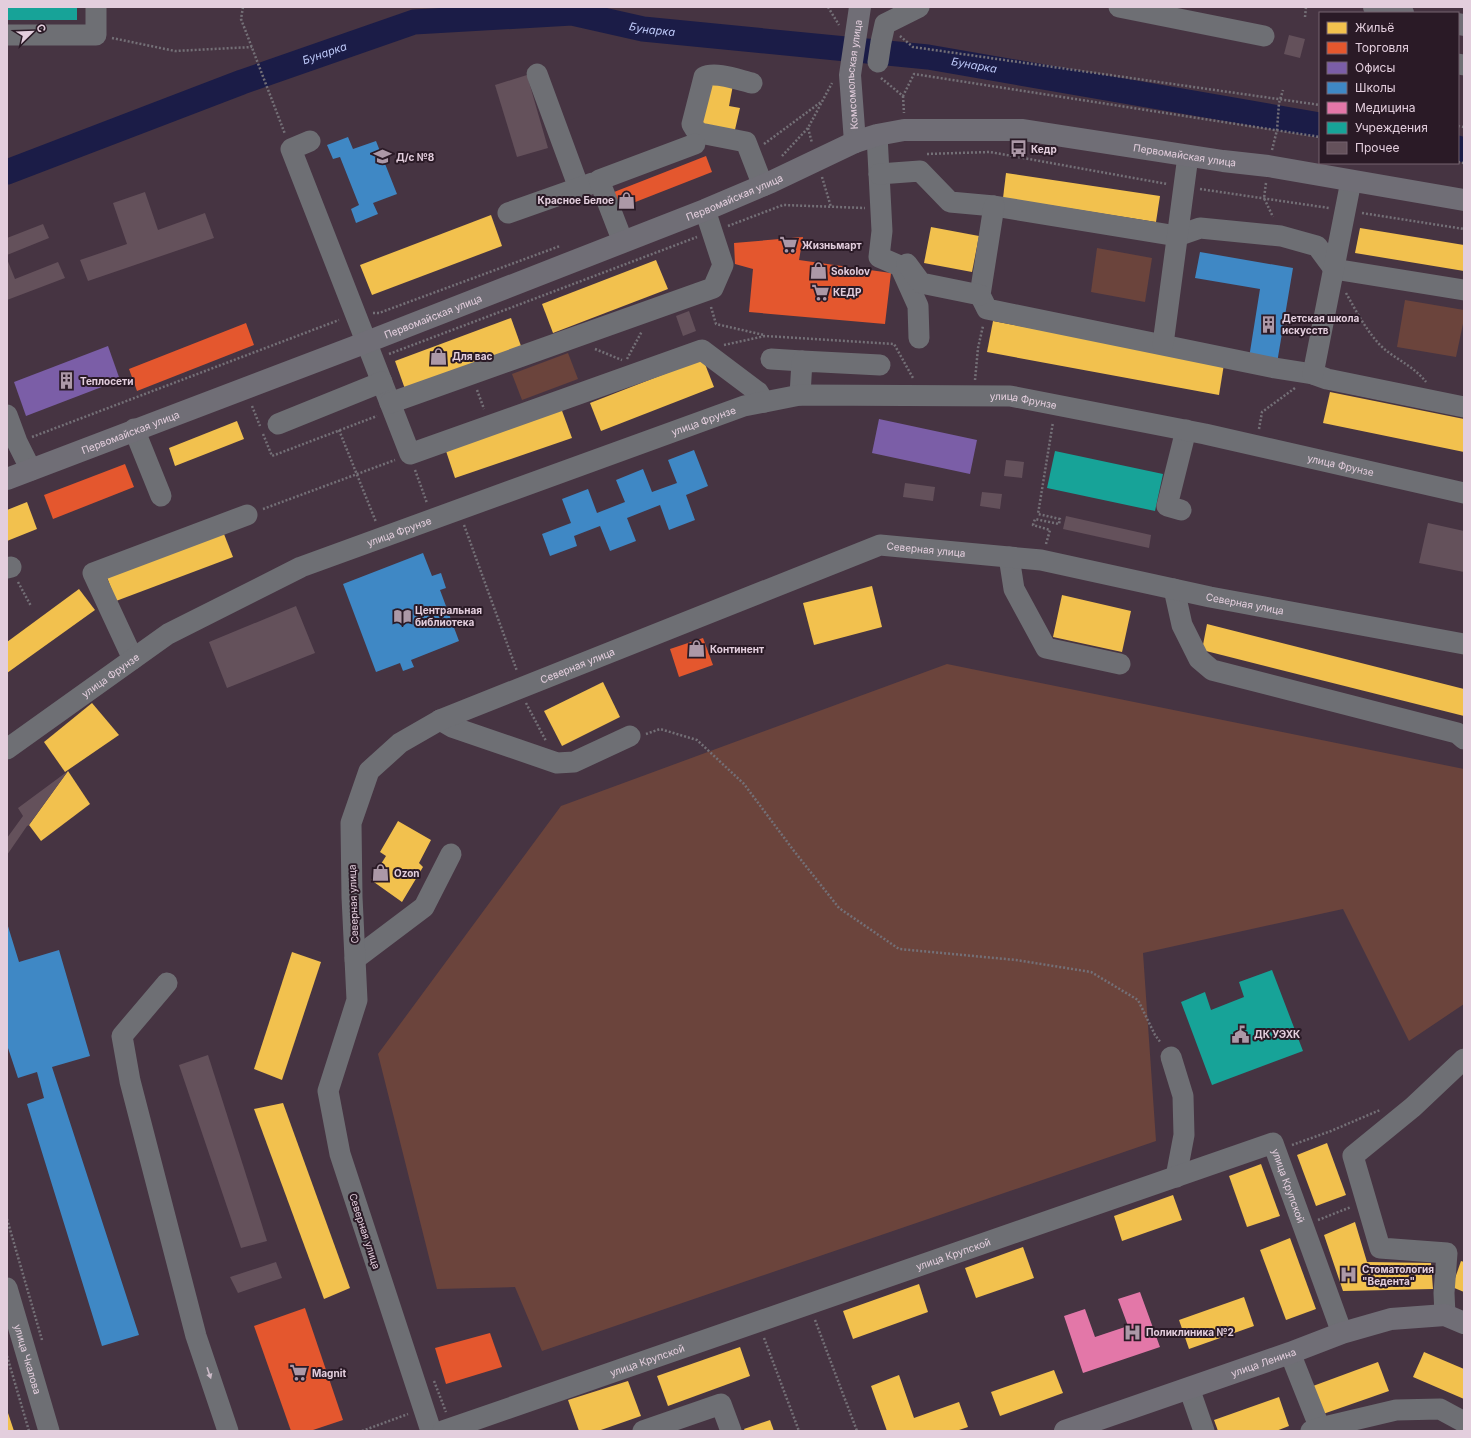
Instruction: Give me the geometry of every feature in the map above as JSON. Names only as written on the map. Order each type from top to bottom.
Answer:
[{"type":"main road","points":[[1374,7],[1398,12]]},
{"type":"main road","name":"Комсомольская улица","points":[[853,17],[841,79],[855,142]]},
{"type":"main road","name":"Первомайская улица","points":[[7,479],[134,429],[367,342],[704,210],[763,186],[855,142],[878,135],[904,130],[1023,130],[1188,156],[1268,166],[1351,182],[1464,200]]},
{"type":"main road","name":"улица Ленина","points":[[1066,1431],[1290,1353],[1342,1333],[1390,1319],[1455,1319]]},
{"type":"street","points":[[7,35],[96,35],[96,7]]},
{"type":"street","points":[[878,62],[883,33],[908,12],[919,7]]},
{"type":"street","points":[[1119,7],[1264,36]]},
{"type":"street","points":[[537,74],[579,188]]},
{"type":"street","points":[[752,83],[708,74],[704,77],[692,124],[700,133],[746,142],[763,186]]},
{"type":"street","points":[[878,135],[882,231],[879,257],[900,266],[918,306],[919,338]]},
{"type":"street","points":[[310,141],[291,149],[410,454],[702,350],[758,392],[764,402]]},
{"type":"street","points":[[508,213],[695,144]]},
{"type":"street","points":[[1163,344],[1188,156]]},
{"type":"street","points":[[880,174],[920,171],[950,202],[994,206],[1177,236],[1200,228],[1282,236],[1316,246],[1334,269],[1464,290]]},
{"type":"street","points":[[599,180],[623,242]]},
{"type":"street","points":[[1312,374],[1351,182]]},
{"type":"street","points":[[983,302],[994,206]]},
{"type":"street","points":[[391,407],[471,374],[713,288],[723,265],[704,210]]},
{"type":"street","points":[[882,231],[921,283],[983,302],[1163,344],[1464,407]]},
{"type":"street","points":[[771,359],[880,364]]},
{"type":"street","points":[[800,395],[802,361]]},
{"type":"street","points":[[278,424],[382,382]]},
{"type":"street","name":"улица Фрунзе","points":[[7,749],[168,634],[301,567],[744,406],[800,395],[1010,396],[1186,430],[1464,493]]},
{"type":"street","points":[[7,415],[17,442],[31,470]]},
{"type":"street","points":[[134,429],[161,496]]},
{"type":"street","points":[[1182,510],[1167,506],[1186,430]]},
{"type":"street","points":[[134,659],[85,576],[247,515]]},
{"type":"street","name":"Северная улица","points":[[431,1431],[433,1405],[340,1154],[328,1091],[357,1000],[351,823],[369,771],[400,742],[440,720],[880,545],[1041,560],[1174,589],[1464,644]]},
{"type":"street","points":[[1009,557],[1014,588],[1046,648],[1120,664]]},
{"type":"street","points":[[1174,589],[1182,625],[1200,659],[1212,670],[1457,733],[1464,739]]},
{"type":"street","points":[[440,720],[452,727],[557,763],[574,762],[630,736]]},
{"type":"street","points":[[355,959],[424,907],[451,854]]},
{"type":"street","points":[[167,983],[122,1036],[130,1081],[196,1336],[228,1431]]},
{"type":"street","points":[[1171,1057],[1183,1096],[1184,1135],[1176,1177]]},
{"type":"street","points":[[1455,1319],[1444,1293],[1447,1253],[1380,1248],[1353,1156],[1413,1107],[1464,1059]]},
{"type":"street","name":"улица Крупской","points":[[447,1429],[1273,1143],[1342,1333]]},
{"type":"street","name":"улица Чкалова","points":[[7,1288],[48,1431]]},
{"type":"street","points":[[1290,1353],[1317,1430],[1396,1410],[1440,1410],[1464,1422]]},
{"type":"street","points":[[1188,1388],[1204,1431]]},
{"type":"street","points":[[643,1431],[720,1404],[731,1431]]},
{"type":"path","points":[[243,7],[241,19],[291,149]]},
{"type":"path","points":[[828,7],[853,17]]},
{"type":"path","points":[[1305,17],[1306,7]]},
{"type":"path","points":[[883,33],[913,47],[1319,105]]},
{"type":"path","points":[[96,35],[175,51],[252,47]]},
{"type":"path","points":[[878,62],[880,77],[903,96],[914,74],[1319,138]]},
{"type":"path","points":[[781,157],[808,128],[822,102],[841,79]]},
{"type":"path","points":[[1277,124],[1279,103],[1283,90]]},
{"type":"path","points":[[750,154],[822,102]]},
{"type":"path","points":[[17,442],[355,314],[379,314],[564,244]]},
{"type":"path","points":[[1344,290],[1362,321],[1381,345],[1419,372],[1441,402]]},
{"type":"path","points":[[974,386],[983,302]]},
{"type":"path","points":[[571,339],[626,361],[653,310]]},
{"type":"path","points":[[716,324],[765,336]]},
{"type":"path","points":[[471,374],[484,412]]},
{"type":"path","points":[[1258,436],[1262,412],[1312,374]]},
{"type":"path","points":[[1050,530],[1033,525],[1035,519],[1059,524],[1060,519],[1038,514],[1053,422],[1058,405]]},
{"type":"path","points":[[252,406],[272,456],[339,430],[391,407]]},
{"type":"path","points":[[339,430],[378,527]]},
{"type":"path","points":[[247,515],[410,454],[429,508]]},
{"type":"path","points":[[468,535],[523,687],[524,698],[549,746]]},
{"type":"path","points":[[9,567],[31,606]]},
{"type":"path","points":[[630,736],[632,739],[660,729],[697,740],[744,784],[839,908],[899,949],[1016,960],[1091,972],[1138,1000],[1155,1035],[1171,1057]]},
{"type":"path","points":[[1290,1150],[1293,1144],[1330,1131],[1386,1108]]},
{"type":"path","points":[[1312,1222],[1366,1202]]},
{"type":"path","points":[[7,1219],[42,1340]]},
{"type":"path","points":[[809,1304],[857,1431]]},
{"type":"path","points":[[758,1322],[799,1431]]},
{"type":"path","points":[[7,1356],[29,1431]]},
{"type":"path","points":[[432,1376],[433,1405],[447,1429]]},
{"type":"path","points":[[362,1431],[433,1405]]},
{"type":"shaded area","points":[[1097,248],[1152,258],[1145,302],[1091,292]]},
{"type":"shaded area","points":[[1405,300],[1464,310],[1464,319],[1456,357],[1397,347]]},
{"type":"shaded area","points":[[568,353],[578,379],[522,400],[512,374]]},
{"type":"shaded area","points":[[947,664],[1464,769],[1464,1004],[1409,1041],[1343,909],[1143,953],[1156,1141],[542,1351],[515,1287],[437,1289],[378,1054],[561,806]]},
{"type":"building: Жильё","points":[[710,80],[733,85],[729,106],[740,108],[734,134],[700,126]]},
{"type":"building: Жильё","points":[[1006,173],[1160,196],[1156,222],[1003,198]]},
{"type":"building: Жильё","points":[[491,215],[502,246],[372,295],[360,265]]},
{"type":"building: Жильё","points":[[931,227],[979,236],[972,272],[924,263]]},
{"type":"building: Жильё","points":[[1360,228],[1464,245],[1464,271],[1355,253]]},
{"type":"building: Жильё","points":[[656,260],[668,289],[553,333],[542,304]]},
{"type":"building: Жильё","points":[[511,318],[521,346],[405,389],[395,361]]},
{"type":"building: Жильё","points":[[993,321],[1224,364],[1219,395],[987,352]]},
{"type":"building: Жильё","points":[[703,359],[714,387],[601,431],[590,403]]},
{"type":"building: Жильё","points":[[1330,392],[1464,419],[1464,452],[1323,423]]},
{"type":"building: Жильё","points":[[561,408],[572,438],[455,478],[445,448]]},
{"type":"building: Жильё","points":[[237,421],[244,439],[175,466],[169,448]]},
{"type":"building: Жильё","points":[[27,502],[37,529],[7,541],[7,510]]},
{"type":"building: Жильё","points":[[222,529],[233,557],[116,601],[105,572]]},
{"type":"building: Жильё","points":[[872,586],[882,627],[814,645],[803,603]]},
{"type":"building: Жильё","points":[[79,589],[95,610],[7,673],[7,642]]},
{"type":"building: Жильё","points":[[1062,595],[1131,611],[1122,652],[1053,637]]},
{"type":"building: Жильё","points":[[1207,624],[1464,689],[1464,716],[1202,650]]},
{"type":"building: Жильё","points":[[603,682],[620,717],[562,746],[544,711]]},
{"type":"building: Жильё","points":[[92,703],[119,735],[65,772],[44,742]]},
{"type":"building: Жильё","points":[[68,771],[90,804],[41,841],[29,825]]},
{"type":"building: Жильё","points":[[398,821],[431,840],[419,863],[423,867],[402,902],[371,880],[386,856],[380,852]]},
{"type":"building: Жильё","points":[[292,952],[321,962],[282,1080],[254,1069]]},
{"type":"building: Жильё","points":[[283,1103],[350,1288],[324,1299],[254,1109]]},
{"type":"building: Жильё","points":[[1327,1143],[1346,1195],[1316,1206],[1297,1155]]},
{"type":"building: Жильё","points":[[1261,1164],[1280,1216],[1247,1227],[1229,1176]]},
{"type":"building: Жильё","points":[[1173,1195],[1182,1220],[1122,1241],[1114,1216]]},
{"type":"building: Жильё","points":[[1355,1222],[1367,1262],[1431,1263],[1433,1289],[1343,1291],[1324,1235]]},
{"type":"building: Жильё","points":[[1290,1238],[1316,1309],[1286,1320],[1260,1250]]},
{"type":"building: Жильё","points":[[1023,1247],[1034,1278],[976,1298],[965,1268]]},
{"type":"building: Жильё","points":[[1461,1261],[1464,1262],[1464,1292],[1452,1287]]},
{"type":"building: Жильё","points":[[919,1284],[928,1312],[853,1339],[843,1311]]},
{"type":"building: Жильё","points":[[1244,1297],[1254,1326],[1189,1349],[1179,1320]]},
{"type":"building: Жильё","points":[[740,1347],[750,1376],[668,1406],[657,1376]]},
{"type":"building: Жильё","points":[[1424,1352],[1464,1369],[1464,1399],[1413,1377]]},
{"type":"building: Жильё","points":[[1378,1362],[1389,1391],[1323,1414],[1313,1386]]},
{"type":"building: Жильё","points":[[1054,1370],[1063,1393],[1000,1416],[991,1392]]},
{"type":"building: Жильё","points":[[899,1375],[914,1418],[959,1402],[968,1427],[956,1431],[887,1431],[871,1386]]},
{"type":"building: Жильё","points":[[628,1381],[641,1416],[598,1431],[579,1431],[568,1400]]},
{"type":"building: Жильё","points":[[1279,1397],[1289,1426],[1276,1431],[1218,1431],[1214,1420]]},
{"type":"building: Жильё","points":[[7,1410],[14,1431],[7,1431]]},
{"type":"building: Жильё","points":[[770,1420],[774,1431],[745,1431],[744,1429]]},
{"type":"building: Торговля","points":[[706,156],[712,172],[615,210],[609,194]]},
{"type":"building: Торговля","name":"КЕДР","points":[[803,237],[799,260],[891,273],[885,324],[749,312],[753,269],[735,264],[734,243]]},
{"type":"building: Торговля","points":[[246,323],[254,345],[137,391],[129,369]]},
{"type":"building: Торговля","points":[[125,464],[134,487],[53,519],[44,495]]},
{"type":"building: Торговля","points":[[703,638],[713,665],[679,677],[670,649]]},
{"type":"building: Торговля","name":"Magnit","points":[[305,1308],[343,1420],[310,1431],[291,1431],[254,1326]]},
{"type":"building: Торговля","points":[[490,1333],[502,1367],[446,1384],[435,1348]]},
{"type":"building: Офисы","name":"Теплосети","points":[[108,346],[120,380],[26,416],[14,382]]},
{"type":"building: Офисы","points":[[879,419],[977,440],[970,474],[872,453]]},
{"type":"building: Школы","points":[[348,137],[353,149],[376,141],[397,194],[373,203],[378,214],[356,223],[351,209],[359,205],[340,157],[333,159],[327,145]]},
{"type":"building: Школы","name":"Детская школа искусств","points":[[1200,252],[1293,268],[1277,363],[1249,358],[1260,289],[1195,278]]},
{"type":"building: Школы","points":[[694,450],[708,486],[686,495],[695,520],[669,530],[660,505],[627,518],[636,541],[610,551],[600,526],[574,536],[577,546],[550,556],[542,534],[571,523],[562,499],[588,489],[597,513],[625,502],[616,480],[643,469],[652,492],[677,483],[668,460]]},
{"type":"building: Школы","name":"Центральная библиотека","points":[[423,553],[432,576],[441,573],[446,588],[440,590],[459,641],[411,660],[414,667],[403,671],[400,663],[376,672],[343,584]]},
{"type":"building: Школы","points":[[7,923],[19,962],[59,950],[90,1056],[52,1067],[139,1335],[102,1346],[27,1104],[44,1098],[37,1072],[18,1078],[7,1045]]},
{"type":"building: Медицина","name":"Поликлиника №2","points":[[1140,1292],[1160,1347],[1083,1373],[1064,1316],[1085,1309],[1095,1337],[1128,1326],[1118,1299]]},
{"type":"building: Учреждения","points":[[7,7],[77,7],[77,20],[7,20]]},
{"type":"building: Учреждения","points":[[1055,451],[1163,474],[1155,511],[1047,488]]},
{"type":"building: Учреждения","points":[[1272,970],[1303,1051],[1212,1085],[1181,1002],[1205,992],[1211,1010],[1244,997],[1239,982]]},
{"type":"building: Прочее","points":[[1289,35],[1305,39],[1300,58],[1284,54]]},
{"type":"building: Прочее","points":[[527,75],[548,148],[517,157],[495,85]]},
{"type":"building: Прочее","points":[[145,192],[158,230],[205,213],[214,238],[88,281],[80,260],[127,244],[113,203]]},
{"type":"building: Прочее","points":[[43,224],[49,238],[7,255],[7,238]]},
{"type":"building: Прочее","points":[[7,259],[15,279],[58,262],[65,278],[7,300]]},
{"type":"building: Прочее","points":[[689,311],[696,331],[683,336],[676,316]]},
{"type":"building: Прочее","points":[[1006,460],[1024,462],[1022,478],[1004,476]]},
{"type":"building: Прочее","points":[[905,483],[935,487],[933,501],[903,497]]},
{"type":"building: Прочее","points":[[982,492],[1002,494],[1000,509],[980,506]]},
{"type":"building: Прочее","points":[[1066,516],[1151,535],[1149,548],[1063,529]]},
{"type":"building: Прочее","points":[[1428,523],[1464,531],[1464,572],[1419,563]]},
{"type":"building: Прочее","points":[[296,606],[315,653],[227,688],[209,642]]},
{"type":"building: Прочее","points":[[68,771],[7,855],[7,838],[23,816],[18,808]]},
{"type":"building: Прочее","points":[[208,1055],[267,1241],[241,1248],[179,1065]]},
{"type":"building: Прочее","points":[[276,1262],[282,1278],[238,1293],[230,1277]]},
{"type":"waterway","name":"Бунарка","points":[[7,172],[242,82],[414,22],[572,13],[643,29],[928,57],[1319,125]]},
{"type":"waterway","name":"Бунарка","points":[[1459,148],[1464,150]]},
{"type":"place","name":"Кедр","points":[[1018,149]]},
{"type":"place","name":"Д/с №8","points":[[383,157]]},
{"type":"place","name":"Красное Белое","points":[[627,200]]},
{"type":"place","name":"Жизньмарт","points":[[789,245]]},
{"type":"place","name":"Sokolov","points":[[818,271]]},
{"type":"place","name":"КЕДР","points":[[820,292]]},
{"type":"place","name":"Детская школа искусств","points":[[1269,324]]},
{"type":"place","name":"Для вас","points":[[439,356]]},
{"type":"place","name":"Теплосети","points":[[67,381]]},
{"type":"place","name":"Центральная библиотека","points":[[402,616]]},
{"type":"place","name":"Континент","points":[[697,649]]},
{"type":"place","name":"Ozon","points":[[381,873]]},
{"type":"place","name":"ДК УЭХК","points":[[1241,1034]]},
{"type":"place","name":"Стоматология \"Ведента\"","points":[[1349,1275]]},
{"type":"place","name":"Поликлиника №2","points":[[1133,1332]]},
{"type":"place","name":"Magnit","points":[[299,1373]]}]
